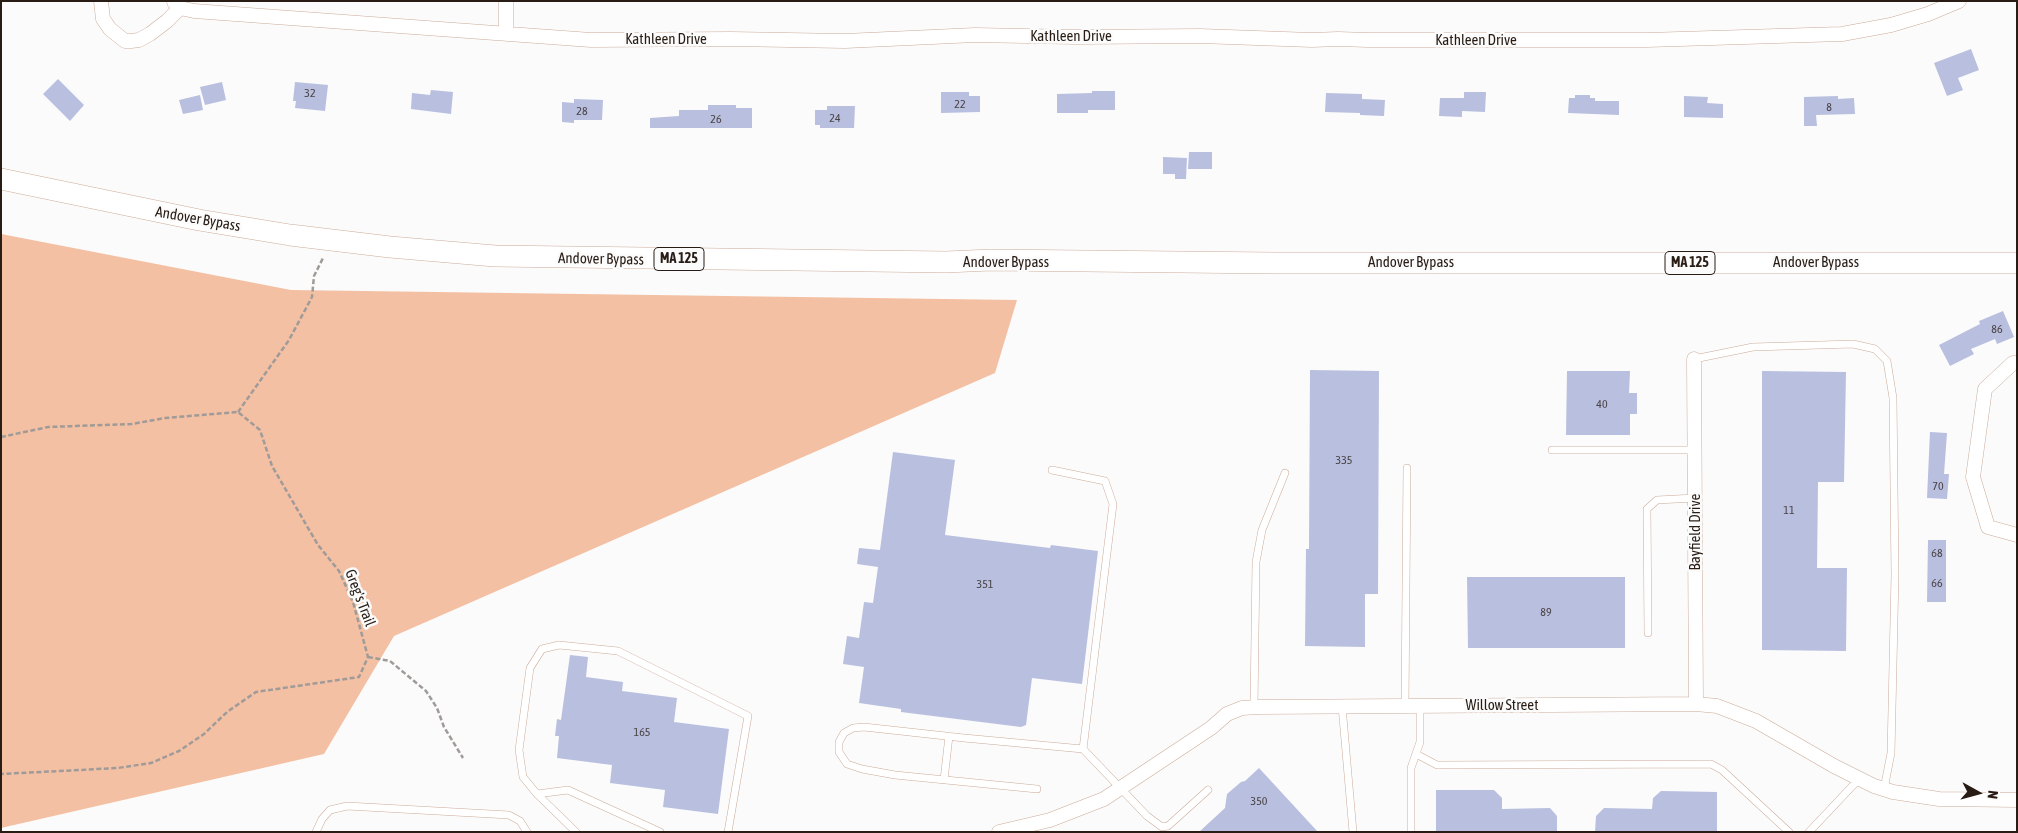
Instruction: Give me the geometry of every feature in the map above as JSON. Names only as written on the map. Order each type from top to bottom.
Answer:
[{"type":"main road","name":"Andover Bypass","points":[[1,179],[190,218],[290,235],[390,247],[495,256],[946,262],[991,260],[1256,263],[2017,263]]},
{"type":"street","name":"Kathleen Drive","points":[[101,1],[103,19],[110,29],[124,40],[131,41],[139,40],[158,28],[177,4],[194,11],[591,40],[731,39],[844,41],[975,35],[1076,37],[1200,36],[1312,40],[1338,38],[1368,40],[1647,40],[1842,34],[1891,25],[1928,14],[1959,1]]},
{"type":"street","points":[[506,1],[506,33]]},
{"type":"street","name":"Bayfield Drive","points":[[1694,359],[1696,704]]},
{"type":"street","points":[[2017,363],[2013,363],[1985,389],[1973,477],[1988,527],[2017,535]]},
{"type":"street","name":"Willow Street","points":[[1000,832],[1050,820],[1104,799],[1122,789],[1211,728],[1227,714],[1242,708],[1254,707],[1696,704],[1718,706],[1740,713],[1776,731],[1859,779],[1884,789],[1939,799],[2017,800]]},
{"type":"lane","points":[[1694,359],[1753,346],[1853,344],[1875,349],[1887,361],[1892,398],[1895,575],[1891,753],[1884,789]]},
{"type":"lane","points":[[1552,450],[1694,450]]},
{"type":"lane","points":[[1405,706],[1407,468]]},
{"type":"lane","points":[[1052,470],[1105,482],[1113,504],[1083,749]]},
{"type":"lane","points":[[1254,707],[1256,562],[1262,530],[1285,473]]},
{"type":"lane","points":[[1648,633],[1647,509],[1657,500],[1695,498]]},
{"type":"lane","points":[[576,832],[523,777],[519,750],[530,668],[542,649],[559,645],[618,652],[748,716],[728,832]]},
{"type":"lane","points":[[1342,706],[1353,832]]},
{"type":"lane","points":[[1411,832],[1411,768],[1420,742],[1420,706]]},
{"type":"lane","points":[[1037,789],[895,775],[862,769],[847,764],[839,752],[839,742],[844,733],[853,728],[864,727],[1083,749],[1147,816],[1162,827],[1168,826],[1208,790]]},
{"type":"lane","points":[[944,780],[949,736]]},
{"type":"lane","points":[[1416,754],[1438,765],[1711,764],[1722,770],[1789,832]]},
{"type":"lane","points":[[1809,832],[1859,779]]},
{"type":"lane","points":[[538,794],[568,790],[660,832]]},
{"type":"lane","points":[[316,832],[330,810],[346,806],[509,815],[520,821],[527,832]]},
{"type":"path","points":[[1,437],[48,427],[132,424],[165,418],[238,412],[289,340],[312,297],[314,276],[324,254]]},
{"type":"path","name":"Greg's Trail","points":[[238,412],[260,430],[272,466],[318,545],[339,571],[352,602],[368,657]]},
{"type":"path","points":[[1,774],[118,768],[151,763],[179,751],[204,734],[227,712],[256,692],[359,677],[368,657],[390,661],[426,691],[437,708],[444,727],[463,758]]},
{"type":"shaded area","points":[[1,234],[291,290],[1017,300],[995,373],[394,636],[324,754],[1,828]]},
{"type":"building","points":[[1971,49],[1979,70],[1958,78],[1963,90],[1947,96],[1934,63]]},
{"type":"building","points":[[58,79],[84,105],[70,121],[43,94]]},
{"type":"building","points":[[222,82],[226,100],[205,105],[200,87]]},
{"type":"building","points":[[295,82],[328,85],[325,111],[295,108],[296,101],[293,101]]},
{"type":"building","points":[[431,90],[453,92],[451,114],[411,109],[412,93],[430,95]]},
{"type":"building","points":[[1092,91],[1115,91],[1115,110],[1088,110],[1088,113],[1057,113],[1057,94],[1092,93]]},
{"type":"building","points":[[941,92],[969,92],[969,96],[980,96],[980,112],[941,113]]},
{"type":"building","points":[[1464,92],[1486,92],[1485,112],[1462,111],[1462,117],[1439,116],[1440,98],[1464,98]]},
{"type":"building","points":[[1326,93],[1362,94],[1362,99],[1385,100],[1384,116],[1325,112]]},
{"type":"building","points":[[200,95],[203,110],[183,114],[179,100]]},
{"type":"building","points":[[1575,95],[1590,95],[1590,98],[1595,98],[1595,101],[1619,101],[1619,115],[1568,113],[1569,98],[1575,98]]},
{"type":"building","points":[[1684,96],[1708,97],[1707,103],[1723,104],[1723,118],[1684,117]]},
{"type":"building","points":[[1838,96],[1838,99],[1854,98],[1855,114],[1816,115],[1817,126],[1804,126],[1804,97]]},
{"type":"building","points":[[574,99],[603,100],[602,120],[574,120],[574,123],[562,122],[562,102],[574,103]]},
{"type":"building","points":[[708,105],[736,105],[736,108],[752,108],[752,128],[650,128],[650,118],[679,116],[679,110],[708,110]]},
{"type":"building","points":[[827,106],[855,106],[854,128],[820,128],[820,125],[815,125],[815,110],[827,110]]},
{"type":"building","points":[[1189,152],[1212,152],[1212,169],[1188,169]]},
{"type":"building","points":[[1163,157],[1187,158],[1186,179],[1175,179],[1175,174],[1163,174]]},
{"type":"building","points":[[2003,311],[2014,337],[1997,344],[1995,339],[1971,349],[1974,354],[1950,366],[1939,345],[1980,324],[1979,321]]},
{"type":"building","points":[[1310,370],[1379,371],[1378,594],[1365,594],[1365,647],[1305,646],[1306,549],[1309,549]]},
{"type":"building","points":[[1567,371],[1630,371],[1629,393],[1637,393],[1637,414],[1630,414],[1630,435],[1566,435]]},
{"type":"building","points":[[1762,371],[1846,372],[1844,482],[1818,482],[1817,568],[1847,568],[1846,651],[1762,650]]},
{"type":"building","points":[[1930,432],[1947,433],[1944,474],[1949,474],[1947,499],[1927,498]]},
{"type":"building","points":[[893,452],[955,460],[945,535],[1050,548],[1051,545],[1098,551],[1082,684],[1032,678],[1026,725],[1021,727],[901,712],[901,709],[859,703],[864,667],[843,664],[847,636],[859,638],[864,602],[873,603],[878,567],[857,564],[859,548],[880,550]]},
{"type":"building","points":[[1928,540],[1946,540],[1946,602],[1927,602]]},
{"type":"building","points":[[1467,577],[1625,577],[1625,648],[1468,648]]},
{"type":"building","points":[[570,655],[588,657],[586,677],[623,682],[622,691],[677,698],[674,722],[729,729],[718,814],[663,807],[665,790],[610,783],[612,765],[557,758],[559,736],[555,736],[557,719],[561,720]]},
{"type":"building","points":[[1259,768],[1318,832],[1199,832],[1225,808],[1227,794]]},
{"type":"building","points":[[1436,790],[1494,790],[1502,798],[1502,809],[1550,808],[1557,816],[1557,832],[1436,832]]},
{"type":"building","points":[[1661,791],[1717,792],[1717,832],[1595,832],[1596,816],[1604,808],[1652,809],[1653,798]]}]
